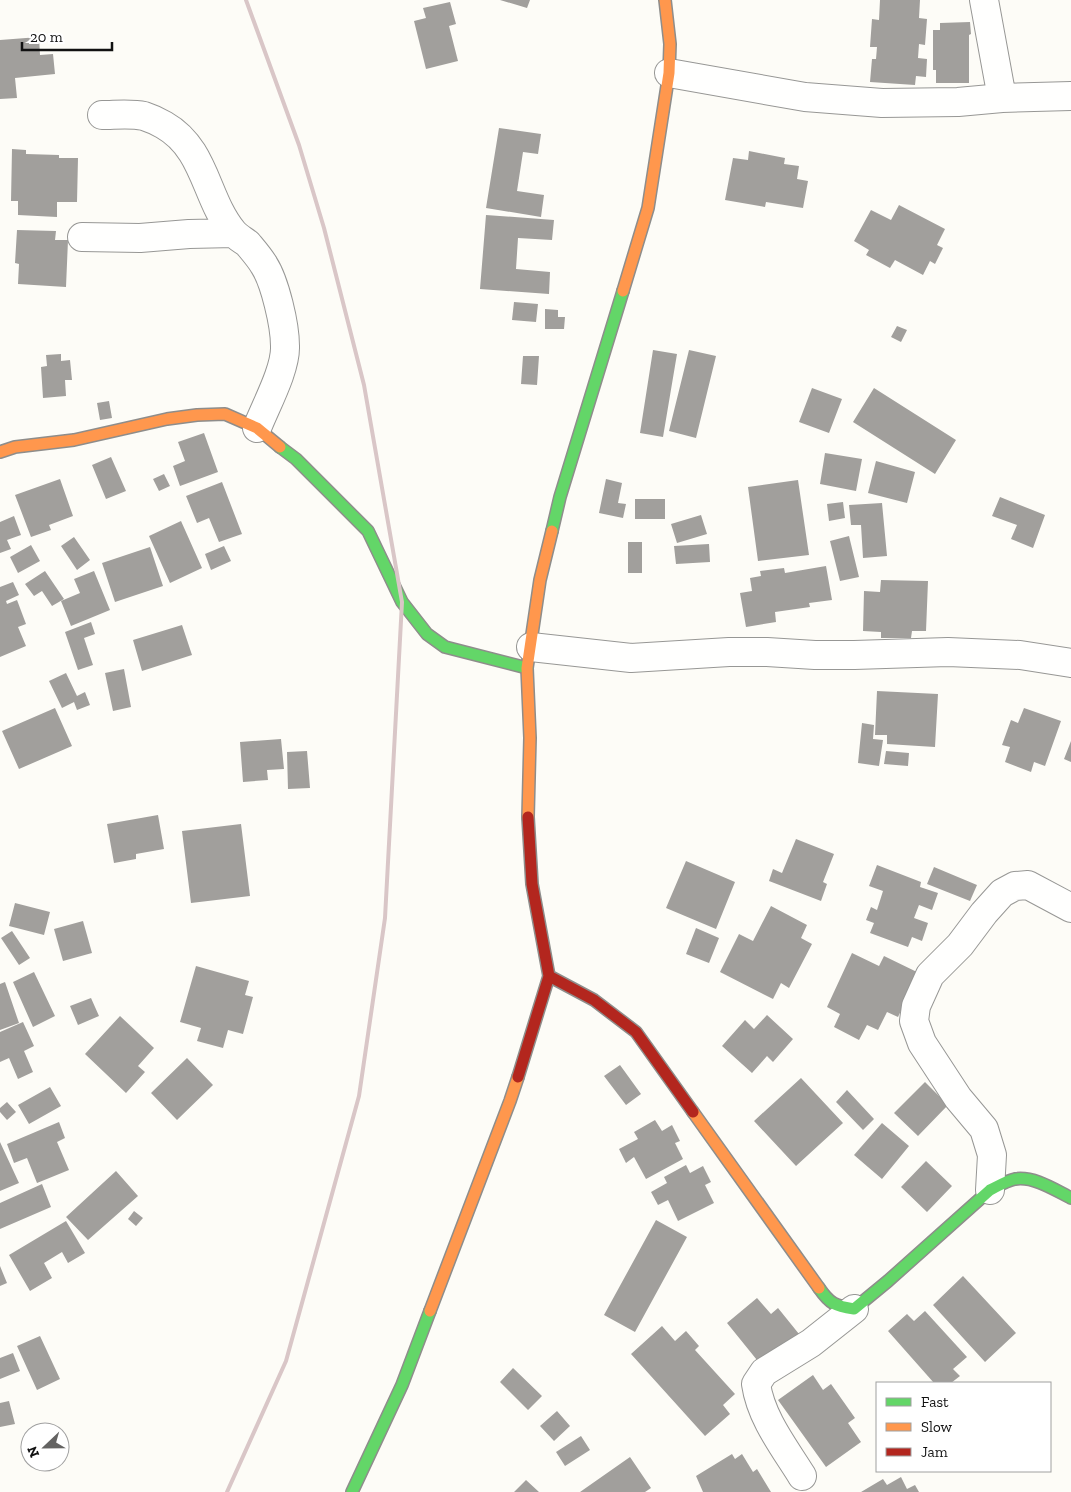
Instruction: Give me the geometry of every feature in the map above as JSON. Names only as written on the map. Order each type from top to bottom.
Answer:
[{"type":"street","points":[[352,1492],[405,1376],[510,1101],[549,976],[532,884],[528,824],[529,658],[540,580],[560,497],[648,208],[669,73],[670,44],[665,0]]},
{"type":"street","points":[[984,0],[1002,98]]},
{"type":"street","points":[[669,73],[805,97],[882,103],[958,102],[1002,98],[1071,96]]},
{"type":"street","points":[[102,115],[144,116],[165,126],[185,141],[197,158],[215,202],[234,232],[248,244],[265,266],[278,301],[286,348],[283,366],[257,428]]},
{"type":"street","points":[[82,237],[140,238],[234,232]]},
{"type":"street","points":[[0,452],[15,447],[74,440],[197,415],[225,414],[257,428],[296,459],[368,531],[402,602],[427,634],[445,647],[529,658],[631,658],[729,652],[854,655],[948,652],[1020,655],[1071,663]]},
{"type":"street","points":[[990,1190],[992,1155],[984,1129],[958,1098],[922,1043],[914,1021],[916,1006],[930,975],[960,945],[1002,893],[1015,886],[1028,885],[1071,908]]},
{"type":"street","points":[[549,976],[594,1000],[636,1032],[825,1297],[836,1306],[854,1309]]},
{"type":"street","points":[[802,1476],[767,1418],[758,1399],[756,1384],[764,1372],[811,1342],[854,1309],[990,1190],[1020,1179],[1052,1188],[1071,1198]]},
{"type":"building","points":[[500,0],[530,0],[527,8]]},
{"type":"building","points":[[880,0],[920,0],[919,18],[927,19],[925,45],[919,44],[918,58],[927,59],[926,77],[916,76],[915,85],[870,82],[872,59],[876,59],[877,47],[870,47],[872,19],[879,20]]},
{"type":"building","points":[[450,2],[456,24],[449,26],[458,61],[426,69],[414,21],[426,18],[423,8]]},
{"type":"building","points":[[970,22],[969,83],[936,83],[936,70],[933,70],[933,30],[940,30],[940,23]]},
{"type":"building","points":[[39,37],[40,55],[53,54],[55,74],[15,78],[17,98],[0,99],[0,40]]},
{"type":"building","points":[[499,128],[541,134],[538,154],[523,152],[517,191],[544,195],[541,217],[486,208]]},
{"type":"building","points":[[12,149],[26,150],[26,154],[59,155],[59,158],[78,158],[77,202],[57,202],[57,217],[18,215],[18,201],[11,201]]},
{"type":"building","points":[[749,151],[785,158],[784,164],[799,166],[797,179],[808,181],[803,208],[766,202],[765,207],[725,200],[733,158],[748,160]]},
{"type":"building","points":[[899,205],[945,229],[937,245],[943,248],[935,264],[930,261],[923,275],[895,260],[890,268],[866,255],[869,250],[854,241],[871,210],[891,220]]},
{"type":"building","points":[[486,215],[554,220],[552,240],[518,238],[516,269],[550,272],[549,294],[480,289]]},
{"type":"building","points":[[17,230],[56,231],[55,240],[68,240],[66,287],[18,284],[19,264],[15,263]]},
{"type":"building","points":[[514,302],[538,304],[536,322],[512,320]]},
{"type":"building","points":[[545,309],[558,310],[558,317],[565,317],[564,329],[545,329]]},
{"type":"building","points":[[897,326],[907,330],[901,342],[891,337]]},
{"type":"building","points":[[653,350],[677,354],[663,437],[640,433]]},
{"type":"building","points":[[689,350],[716,356],[696,438],[669,431]]},
{"type":"building","points":[[61,354],[61,361],[70,360],[72,380],[65,380],[66,396],[43,398],[41,367],[47,366],[46,355]]},
{"type":"building","points":[[523,356],[539,356],[537,385],[521,384]]},
{"type":"building","points":[[812,388],[842,399],[829,433],[799,422]]},
{"type":"building","points":[[874,388],[956,440],[935,474],[853,422]]},
{"type":"building","points":[[109,401],[112,418],[100,420],[97,403]]},
{"type":"building","points":[[204,433],[218,472],[180,486],[173,466],[185,461],[178,442]]},
{"type":"building","points":[[825,453],[862,459],[856,491],[820,484]]},
{"type":"building","points":[[111,457],[126,491],[106,499],[92,465]]},
{"type":"building","points":[[876,461],[915,472],[907,503],[868,493]]},
{"type":"building","points":[[164,474],[170,486],[159,491],[153,479]]},
{"type":"building","points":[[60,479],[73,516],[49,525],[51,530],[31,537],[15,495]]},
{"type":"building","points":[[606,479],[622,483],[618,503],[626,504],[623,518],[599,513]]},
{"type":"building","points":[[798,480],[809,555],[758,561],[748,487]]},
{"type":"building","points":[[222,482],[242,534],[219,542],[209,518],[197,523],[186,496]]},
{"type":"building","points":[[1000,497],[1045,515],[1033,548],[1011,539],[1017,525],[992,516]]},
{"type":"building","points":[[635,499],[665,499],[665,519],[635,519]]},
{"type":"building","points":[[843,502],[845,518],[829,521],[827,504]]},
{"type":"building","points":[[882,503],[887,556],[863,558],[861,525],[851,525],[849,505]]},
{"type":"building","points":[[701,515],[707,534],[677,543],[671,524]]},
{"type":"building","points":[[14,516],[21,535],[7,540],[11,549],[0,553],[0,522]]},
{"type":"building","points":[[181,521],[202,568],[170,583],[149,536]]},
{"type":"building","points":[[849,536],[859,577],[840,581],[830,541]]},
{"type":"building","points":[[74,537],[90,560],[77,570],[61,546]]},
{"type":"building","points":[[628,542],[642,542],[642,573],[628,573]]},
{"type":"building","points":[[709,544],[710,562],[676,564],[674,546]]},
{"type":"building","points":[[31,545],[40,561],[18,573],[10,557]]},
{"type":"building","points":[[224,546],[231,561],[211,570],[205,554]]},
{"type":"building","points":[[150,547],[163,586],[115,602],[102,563]]},
{"type":"building","points":[[826,566],[832,600],[809,603],[810,607],[775,612],[776,622],[746,627],[740,593],[752,591],[750,578],[761,576],[760,571],[784,568],[785,573]]},
{"type":"building","points":[[45,571],[64,599],[52,606],[42,591],[34,596],[25,584]]},
{"type":"building","points":[[94,571],[110,610],[71,626],[61,601],[80,593],[74,579]]},
{"type":"building","points":[[881,580],[928,581],[926,631],[912,631],[911,638],[881,638],[881,632],[863,631],[864,591],[880,592]]},
{"type":"building","points":[[13,582],[19,595],[6,601],[7,604],[17,600],[26,624],[18,627],[26,646],[0,657],[0,587]]},
{"type":"building","points":[[91,622],[95,634],[84,638],[93,665],[78,670],[65,632]]},
{"type":"building","points":[[182,625],[192,655],[142,671],[133,640]]},
{"type":"building","points":[[124,669],[131,707],[113,711],[105,673]]},
{"type":"building","points":[[66,673],[77,696],[85,692],[90,705],[77,710],[74,702],[62,708],[49,681]]},
{"type":"building","points":[[877,691],[938,694],[935,747],[887,744],[887,735],[875,735]]},
{"type":"building","points":[[55,708],[72,746],[19,769],[2,731]]},
{"type":"building","points":[[1024,708],[1061,721],[1045,766],[1034,762],[1031,772],[1005,762],[1010,747],[1002,745],[1011,720],[1018,723]]},
{"type":"building","points":[[862,723],[874,725],[873,739],[883,740],[879,766],[858,763]]},
{"type":"building","points":[[281,739],[284,769],[267,770],[268,780],[243,782],[240,742]]},
{"type":"building","points":[[1071,741],[1071,762],[1064,759]]},
{"type":"building","points":[[307,751],[310,788],[288,789],[287,752]]},
{"type":"building","points":[[886,751],[909,753],[908,766],[884,764]]},
{"type":"building","points":[[158,815],[164,849],[136,854],[136,859],[114,863],[107,824]]},
{"type":"building","points":[[241,824],[250,896],[191,903],[182,831]]},
{"type":"building","points":[[796,839],[834,854],[823,882],[827,884],[821,901],[769,881],[773,869],[782,873]]},
{"type":"building","points":[[686,861],[735,882],[716,929],[666,908]]},
{"type":"building","points":[[877,865],[921,882],[920,887],[938,893],[932,910],[919,905],[914,918],[928,923],[922,941],[912,937],[908,947],[870,933],[874,923],[866,920],[871,907],[877,910],[883,891],[869,886]]},
{"type":"building","points":[[934,867],[977,885],[970,901],[927,884]]},
{"type":"building","points":[[15,903],[50,912],[44,935],[9,926]]},
{"type":"building","points":[[771,906],[807,925],[801,938],[812,944],[789,988],[781,983],[773,999],[720,972],[739,934],[753,941]]},
{"type":"building","points":[[83,921],[92,953],[63,961],[54,929]]},
{"type":"building","points":[[696,928],[719,938],[709,963],[686,954]]},
{"type":"building","points":[[12,931],[30,958],[19,965],[1,938]]},
{"type":"building","points":[[852,953],[879,966],[884,956],[919,973],[898,1017],[887,1012],[878,1030],[867,1025],[859,1040],[834,1027],[840,1014],[827,1007]]},
{"type":"building","points":[[196,966],[249,981],[245,995],[253,997],[243,1034],[228,1030],[223,1048],[197,1041],[201,1028],[180,1022]]},
{"type":"building","points":[[34,972],[55,1016],[33,1027],[13,982]]},
{"type":"building","points":[[5,982],[19,1023],[0,1030],[0,984]]},
{"type":"building","points":[[91,998],[99,1016],[78,1025],[70,1006]]},
{"type":"building","points":[[767,1015],[793,1039],[773,1062],[767,1056],[752,1073],[722,1046],[745,1020],[754,1029]]},
{"type":"building","points":[[120,1016],[154,1048],[138,1066],[145,1072],[126,1093],[85,1054]]},
{"type":"building","points":[[23,1022],[34,1046],[24,1051],[33,1072],[18,1079],[9,1058],[0,1062],[0,1032]]},
{"type":"building","points":[[187,1058],[213,1085],[177,1120],[151,1093]]},
{"type":"building","points":[[620,1065],[641,1094],[626,1105],[604,1076]]},
{"type":"building","points":[[801,1078],[843,1123],[796,1166],[754,1121]]},
{"type":"building","points":[[925,1082],[948,1105],[918,1136],[894,1113]]},
{"type":"building","points":[[50,1087],[61,1106],[29,1124],[18,1105]]},
{"type":"building","points":[[847,1090],[874,1119],[863,1130],[836,1102]]},
{"type":"building","points":[[7,1102],[16,1112],[7,1120],[0,1112],[0,1108]]},
{"type":"building","points":[[655,1120],[662,1131],[672,1125],[680,1141],[675,1143],[683,1159],[646,1179],[634,1157],[626,1163],[619,1149],[638,1139],[634,1132]]},
{"type":"building","points":[[59,1122],[65,1138],[57,1142],[69,1170],[37,1183],[27,1158],[14,1163],[7,1144]]},
{"type":"building","points":[[882,1123],[909,1146],[882,1179],[854,1155]]},
{"type":"building","points":[[0,1142],[19,1183],[0,1191]]},
{"type":"building","points":[[926,1161],[952,1186],[927,1212],[901,1187]]},
{"type":"building","points":[[686,1165],[690,1173],[703,1166],[711,1182],[705,1185],[714,1203],[678,1221],[668,1200],[658,1205],[651,1192],[667,1183],[664,1177]]},
{"type":"building","points":[[116,1171],[138,1196],[88,1240],[66,1217]]},
{"type":"building","points":[[42,1184],[51,1207],[0,1229],[0,1203]]},
{"type":"building","points":[[134,1211],[143,1218],[136,1226],[128,1219]]},
{"type":"building","points":[[656,1220],[687,1237],[635,1332],[604,1315]]},
{"type":"building","points":[[66,1221],[85,1253],[68,1263],[62,1252],[44,1263],[52,1278],[30,1291],[9,1255]]},
{"type":"building","points":[[0,1266],[7,1283],[0,1286]]},
{"type":"building","points":[[963,1276],[1016,1333],[985,1362],[933,1305]]},
{"type":"building","points":[[757,1298],[771,1314],[778,1308],[799,1334],[761,1365],[727,1323]]},
{"type":"building","points":[[925,1311],[967,1357],[953,1369],[960,1376],[952,1382],[933,1382],[888,1331],[907,1314],[914,1321]]},
{"type":"building","points":[[662,1326],[675,1341],[686,1331],[699,1346],[695,1350],[735,1394],[723,1405],[730,1414],[705,1436],[631,1354]]},
{"type":"building","points":[[40,1336],[60,1379],[37,1390],[17,1346]]},
{"type":"building","points":[[13,1353],[20,1371],[0,1379],[0,1358]]},
{"type":"building","points":[[513,1368],[542,1396],[528,1410],[500,1382]]},
{"type":"building","points":[[813,1375],[823,1390],[831,1384],[855,1418],[848,1423],[861,1442],[826,1467],[778,1400]]},
{"type":"building","points":[[9,1401],[15,1424],[0,1427],[0,1403]]},
{"type":"building","points":[[557,1411],[570,1426],[554,1441],[540,1426]]},
{"type":"building","points":[[581,1436],[590,1450],[565,1466],[556,1452]]},
{"type":"building","points":[[732,1454],[735,1459],[742,1454],[753,1472],[757,1469],[771,1492],[703,1492],[696,1476]]},
{"type":"building","points":[[630,1457],[651,1488],[645,1492],[580,1492]]},
{"type":"building","points":[[901,1477],[907,1489],[915,1485],[919,1492],[861,1492],[883,1479],[887,1485]]},
{"type":"building","points":[[526,1480],[539,1492],[514,1492]]},
{"type":"railway","points":[[227,1492],[286,1361],[359,1096],[385,918],[402,602],[364,385],[324,228],[299,145],[246,0]]},
{"type":"traffic: fast","points":[[552,531],[560,497],[623,291]]},
{"type":"traffic: fast","points":[[280,447],[296,459],[368,531],[402,602],[427,634],[445,647],[527,668]]},
{"type":"traffic: fast","points":[[819,1288],[826,1298],[834,1303],[842,1307],[854,1309],[990,1190],[1008,1181],[1015,1179],[1030,1180],[1044,1184],[1071,1198]]},
{"type":"traffic: fast","points":[[352,1492],[402,1385],[430,1311]]},
{"type":"traffic: slow","points":[[623,291],[648,208],[669,73],[670,44],[665,0]]},
{"type":"traffic: slow","points":[[0,452],[15,447],[74,440],[167,419],[225,414],[257,428],[280,447]]},
{"type":"traffic: slow","points":[[528,817],[530,738],[527,668],[540,580],[552,531]]},
{"type":"traffic: slow","points":[[430,1311],[518,1077]]},
{"type":"traffic: slow","points":[[693,1112],[819,1288]]},
{"type":"traffic: jam","points":[[518,1077],[549,976],[532,884],[528,817]]},
{"type":"traffic: jam","points":[[549,976],[594,1000],[636,1032],[693,1112]]}]
